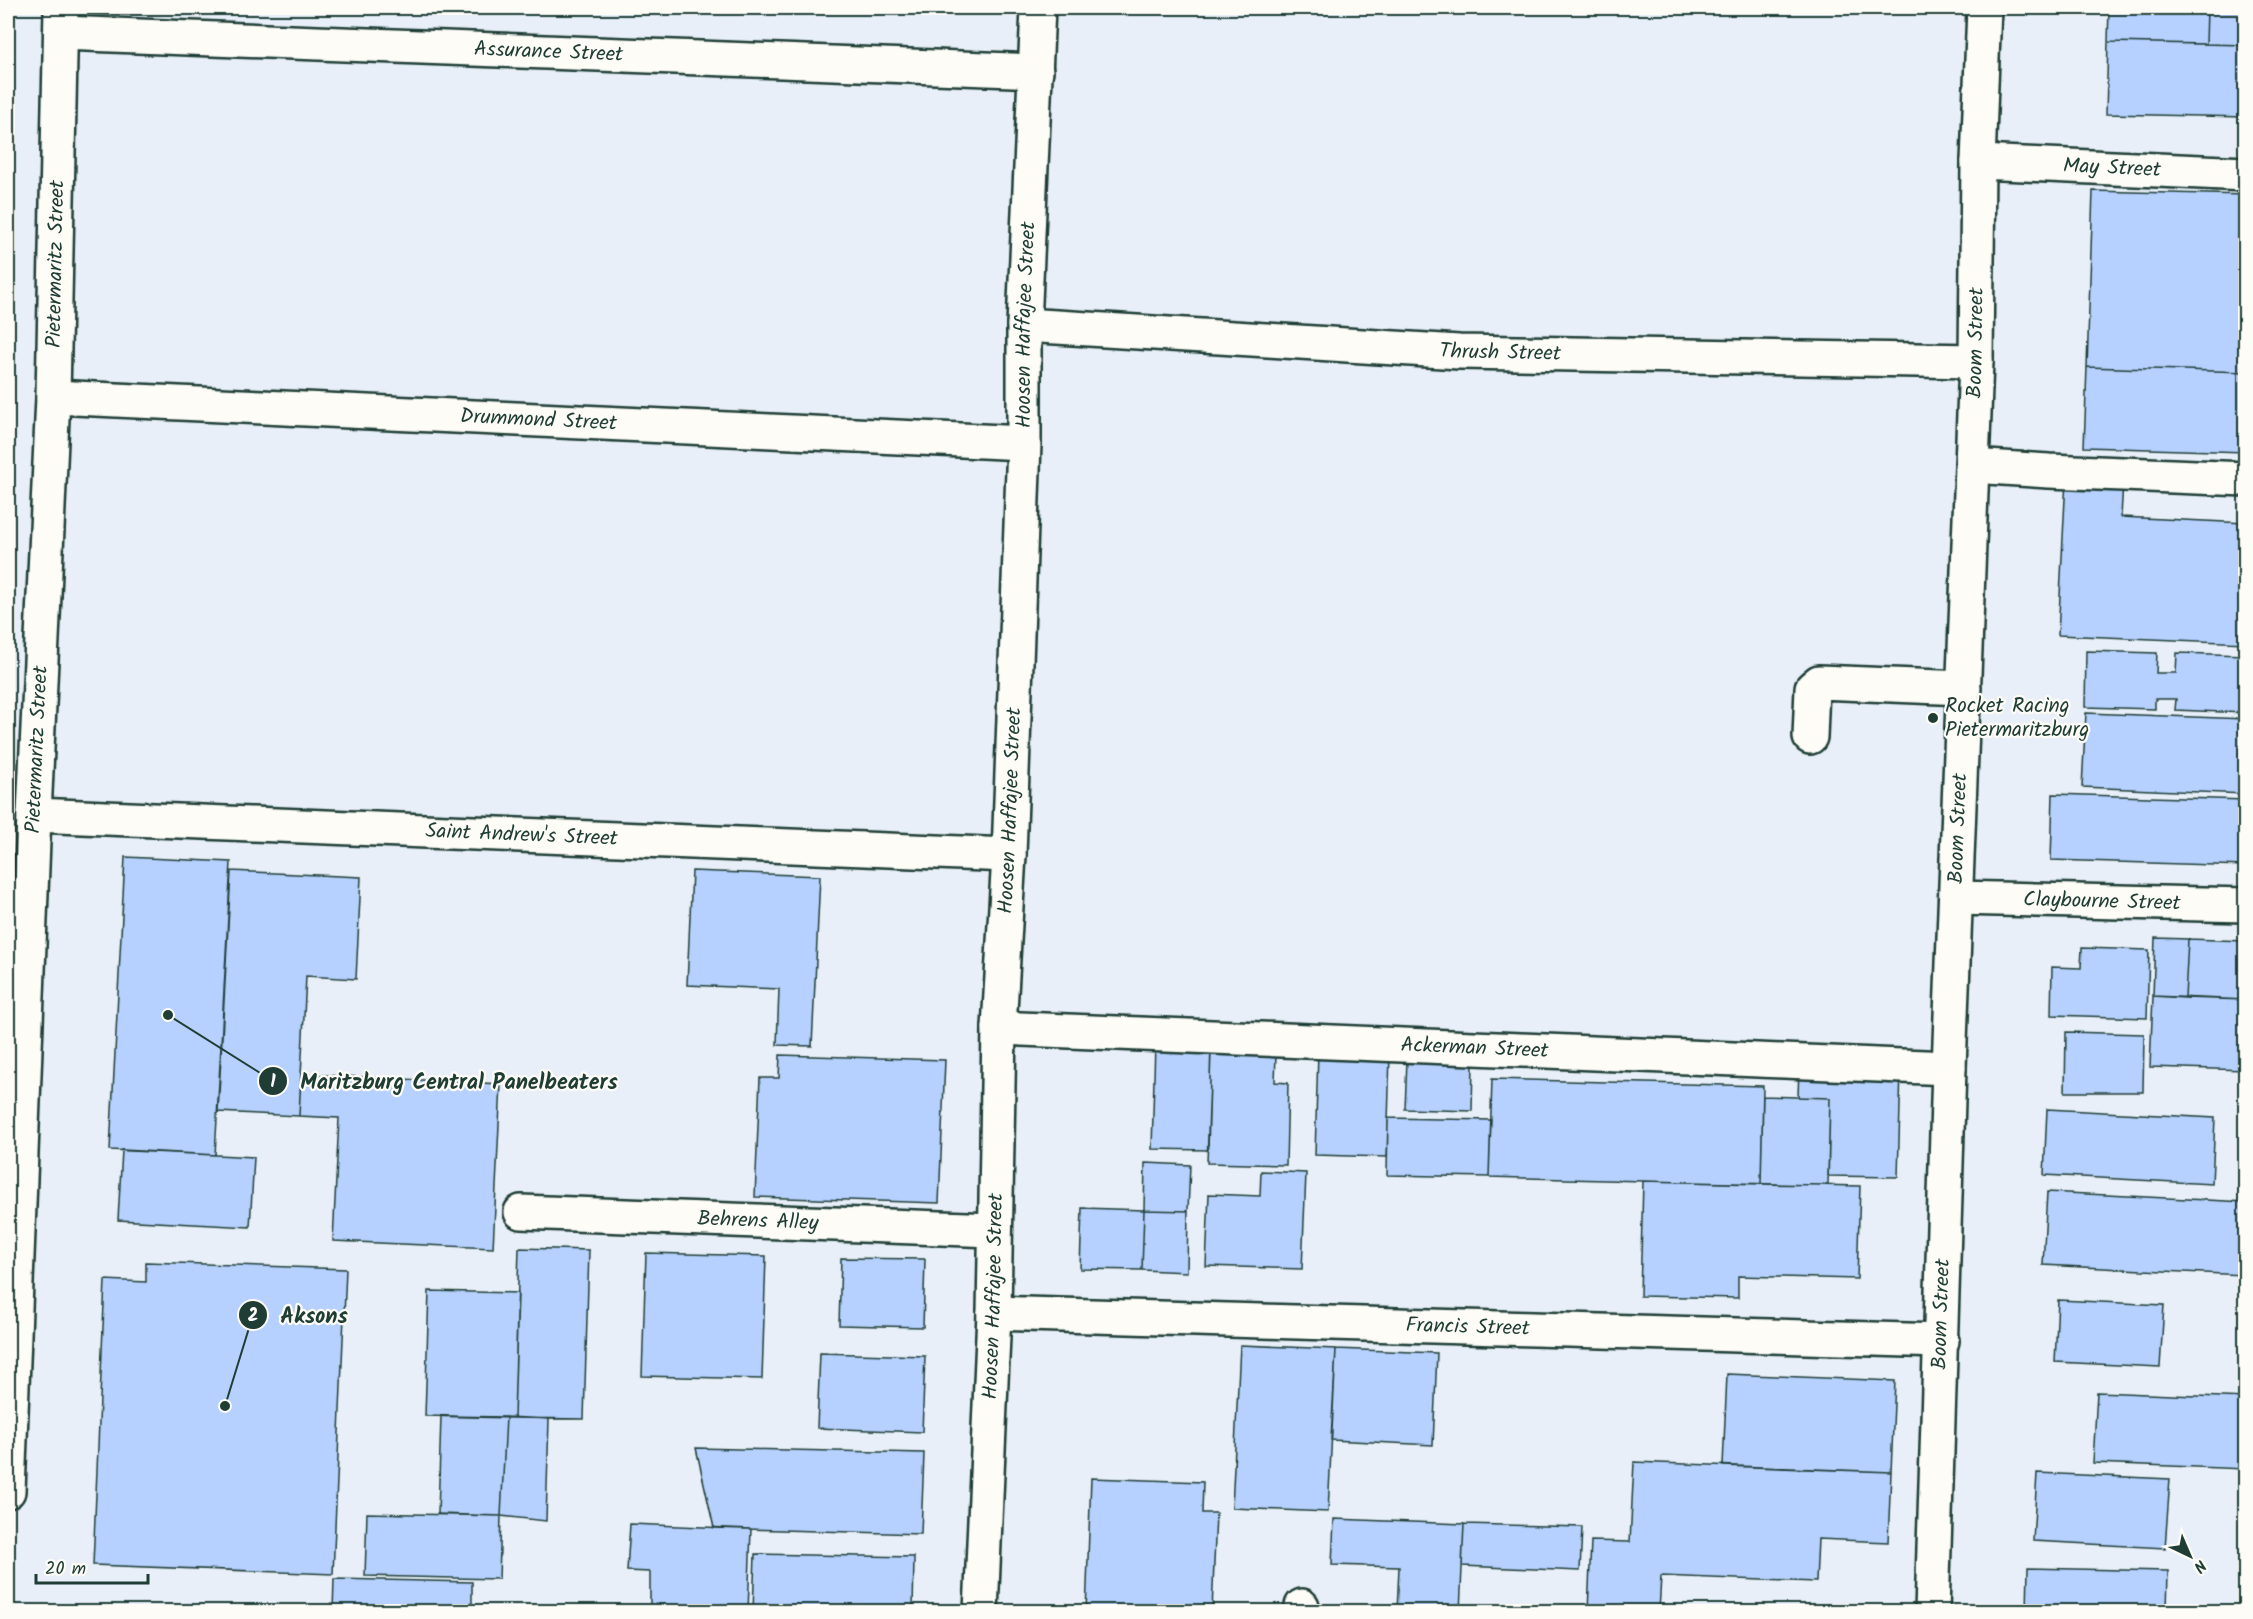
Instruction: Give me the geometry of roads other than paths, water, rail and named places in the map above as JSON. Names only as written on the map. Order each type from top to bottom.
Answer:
[{"type":"street","name":"Hoosen Haffajee Street","points":[[981,1611],[994,1313],[999,1028],[1024,443],[1024,325],[1038,8]]},
{"type":"street","name":"Boom Street","points":[[1932,1611],[1949,1068],[1976,361],[1978,162],[1984,8]]},
{"type":"street","name":"Assurance Street","points":[[61,20],[1036,70]]},
{"type":"street","name":"Pietermaritz Street","points":[[8,1491],[15,1124],[34,815],[53,398],[61,20]]},
{"type":"street","name":"May Street","points":[[1978,162],[2246,174]]},
{"type":"street","name":"Thrush Street","points":[[1024,325],[1459,352],[1976,361]]},
{"type":"street","name":"Drummond Street","points":[[53,398],[1024,443]]},
{"type":"street","points":[[1972,466],[2246,479]]},
{"type":"street","points":[[1810,737],[1812,688],[1819,682],[1964,688]]},
{"type":"street","name":"Saint Andrew's Street","points":[[34,815],[1008,855]]},
{"type":"street","name":"Claybourne Street","points":[[1956,898],[2246,905]]},
{"type":"street","name":"Ackerman Street","points":[[999,1028],[1949,1068]]},
{"type":"street","name":"Behrens Alley","points":[[521,1212],[994,1230]]},
{"type":"street","name":"Francis Street","points":[[994,1313],[1942,1341]]},
{"type":"place","name":"Rocket Racing Pietermaritzburg","points":[[1933,718]]},
{"type":"place","name":"Maritzburg Central Panelbeaters","points":[[168,1015]]},
{"type":"place","name":"Aksons","points":[[225,1406]]}]
